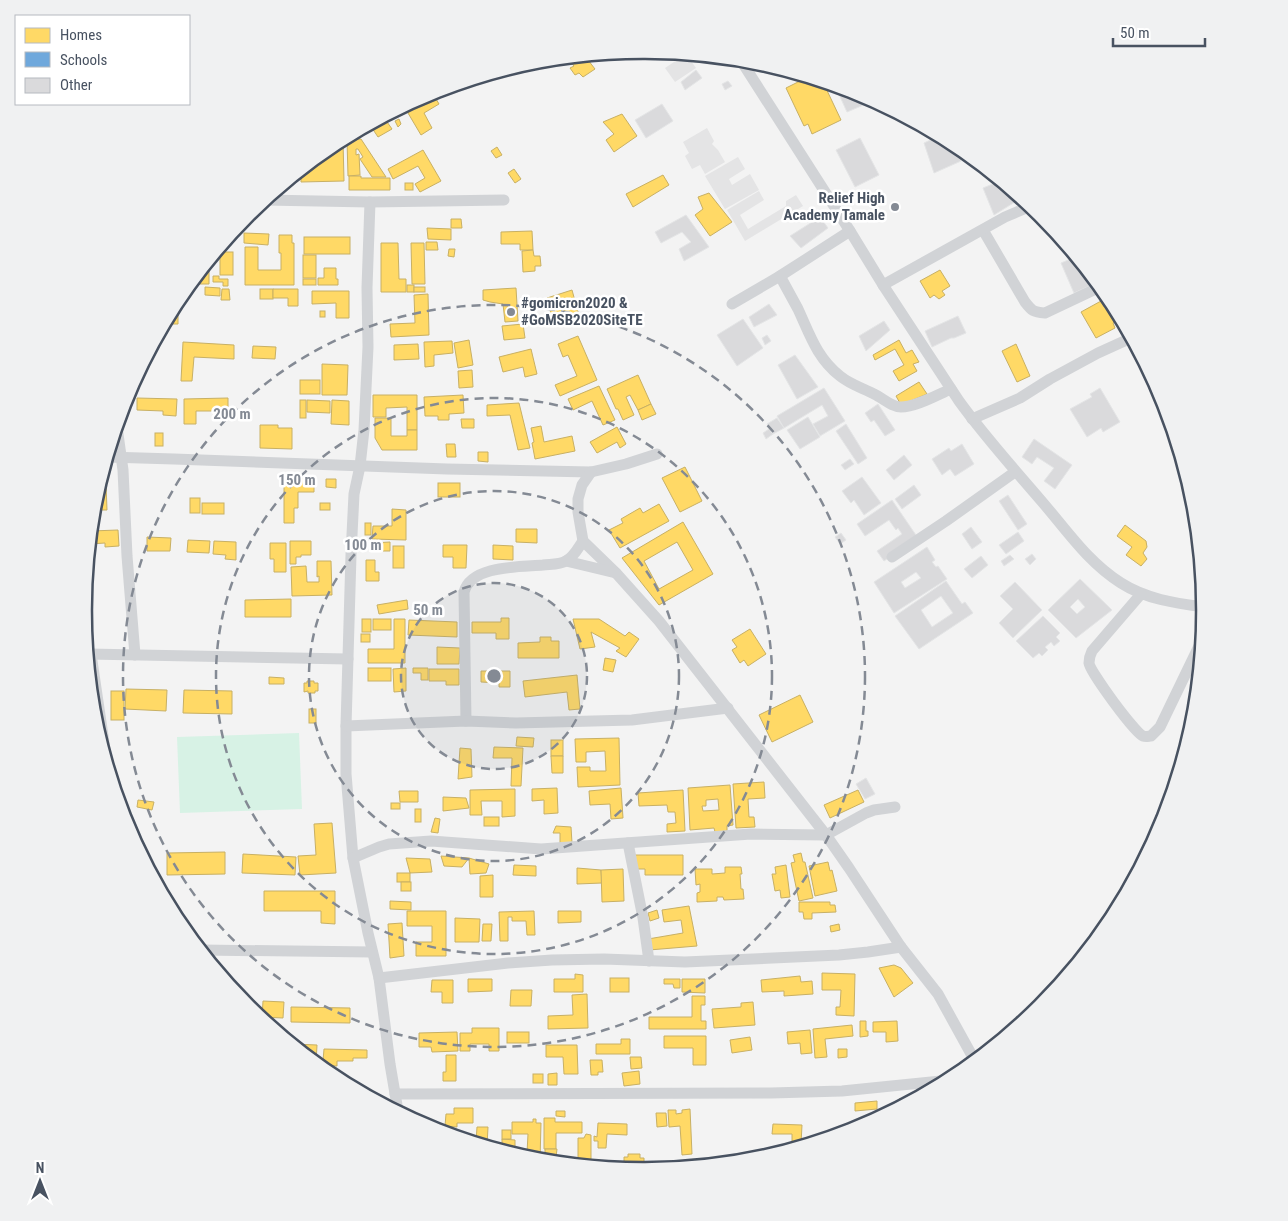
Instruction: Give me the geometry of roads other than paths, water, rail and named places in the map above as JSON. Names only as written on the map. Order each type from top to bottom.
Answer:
[{"type":"street","points":[[746,68],[951,389],[972,419],[1015,472],[1097,566],[1121,584],[1141,594],[1168,602],[1196,606]]},
{"type":"street","points":[[275,200],[370,202],[504,200]]},
{"type":"street","points":[[370,202],[367,288],[368,346],[364,430],[360,466],[354,494],[346,774],[353,858],[379,978],[397,1103]]},
{"type":"street","points":[[883,285],[1021,208]]},
{"type":"street","points":[[982,230],[1032,311],[1045,313],[1093,290]]},
{"type":"street","points":[[732,304],[850,231]]},
{"type":"street","points":[[780,276],[820,356],[842,378],[893,406],[900,407],[921,402],[951,389]]},
{"type":"street","points":[[972,419],[1020,398],[1050,379],[1125,341]]},
{"type":"street","points":[[119,441],[135,655]]},
{"type":"street","points":[[114,457],[591,472],[657,454]]},
{"type":"street","points":[[591,472],[582,485],[578,499],[578,512],[583,541],[616,573],[659,621],[826,835],[900,947],[938,994],[971,1054]]},
{"type":"street","points":[[892,557],[1015,472]]},
{"type":"street","points":[[566,561],[583,541]]},
{"type":"street","points":[[466,720],[464,592],[471,580],[495,570],[566,561],[616,573]]},
{"type":"street","points":[[1141,594],[1092,651],[1089,664],[1134,729],[1143,736],[1151,736],[1160,728],[1194,657]]},
{"type":"street","points":[[94,654],[348,659]]},
{"type":"street","points":[[346,726],[466,720],[516,723],[632,720],[728,708]]},
{"type":"street","points":[[353,858],[379,846],[432,841],[541,849],[751,834],[826,835],[866,813],[896,807]]},
{"type":"street","points":[[628,844],[643,918],[649,961]]},
{"type":"street","points":[[379,978],[508,963],[552,960],[604,959],[685,962],[868,952],[900,947]]},
{"type":"street","points":[[209,950],[372,952]]},
{"type":"street","points":[[395,1094],[771,1094],[842,1091],[930,1082]]},
{"type":"place","name":"Relief High Academy Tamale","points":[[895,207]]},
{"type":"place","name":"#gomicron2020 & #GoMSB2020SiteTE","points":[[511,312]]}]
